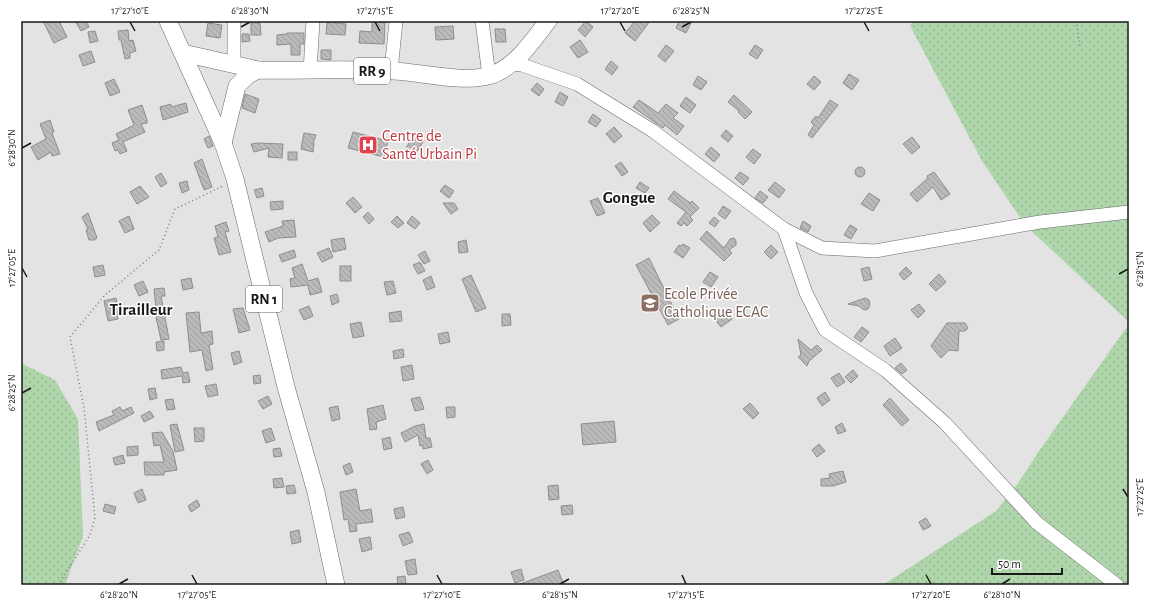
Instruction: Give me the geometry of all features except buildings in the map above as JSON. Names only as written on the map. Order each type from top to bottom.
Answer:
[{"type":"main road","name":"RN 1","points":[[168,21],[223,143],[235,179],[286,387],[316,492],[336,585]]},
{"type":"main road","name":"RR 9","points":[[183,53],[234,66],[258,70],[391,71],[468,78],[489,76],[511,64],[521,55],[548,21]]},
{"type":"main road","points":[[223,143],[237,86],[248,75],[258,70]]},
{"type":"street","points":[[234,21],[234,66]]},
{"type":"street","points":[[310,71],[312,21]]},
{"type":"street","points":[[391,71],[396,21]]},
{"type":"street","points":[[482,21],[489,76]]},
{"type":"street","points":[[511,64],[522,64],[577,84],[653,131],[784,229],[822,248],[875,251],[1040,222],[1129,212]]},
{"type":"street","points":[[784,229],[806,293],[825,330],[885,370],[945,423],[1038,523],[1118,585]]},
{"type":"path","points":[[1076,21],[1080,46]]},
{"type":"path","points":[[58,585],[90,535],[95,518],[84,408],[70,337],[105,295],[159,250],[175,209],[235,179]]},
{"type":"green space","points":[[913,21],[1129,21],[1129,322],[1025,225],[982,161],[910,26]]},
{"type":"green space","points":[[1129,324],[1129,585],[883,585],[996,511],[1019,482],[1039,451]]},
{"type":"green space","points":[[21,363],[55,380],[78,419],[83,536],[65,585],[21,585]]},
{"type":"place","name":"Centre de Santé Urbain Pi","points":[[368,145]]},
{"type":"place","name":"Ecole Privée Catholique ECAC","points":[[650,303]]},
{"type":"district","name":"Gongue","points":[[629,197]]},
{"type":"district","name":"Tirailleur","points":[[141,309]]}]
